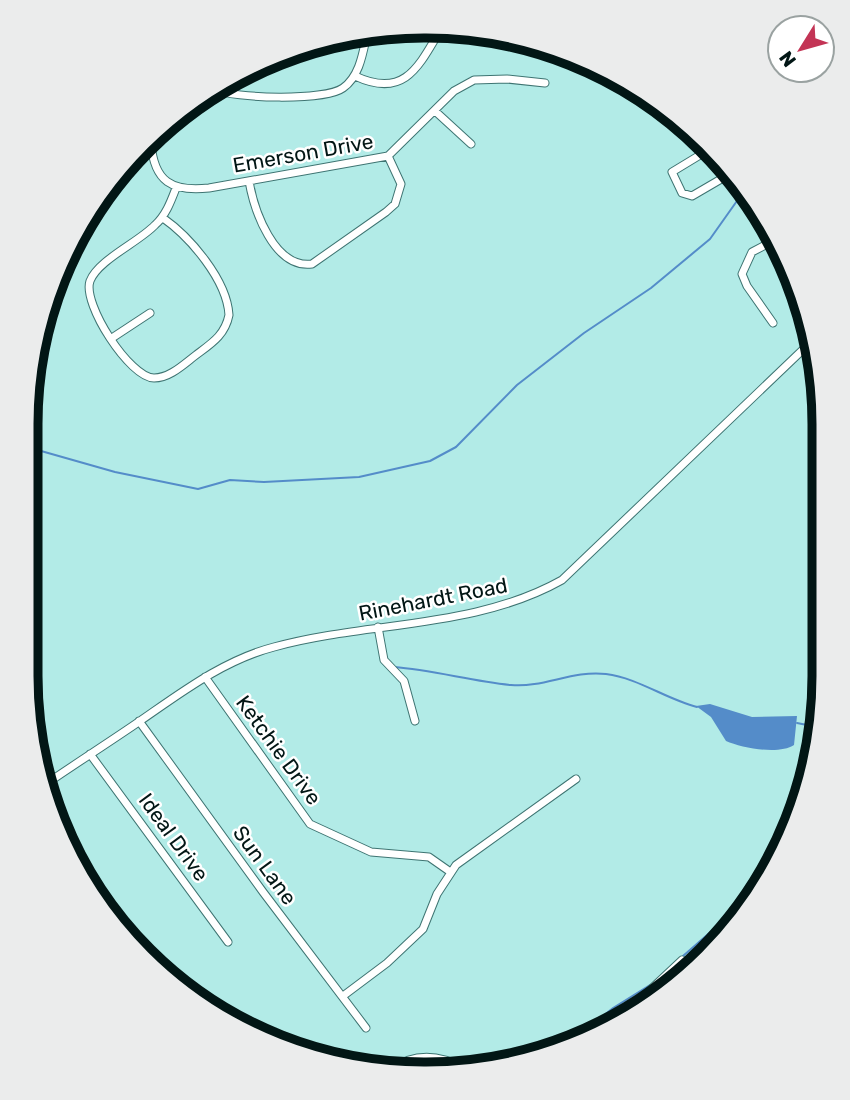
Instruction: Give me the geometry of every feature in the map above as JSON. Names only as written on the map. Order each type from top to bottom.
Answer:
[{"type":"street","points":[[355,76],[380,84],[399,82],[423,63],[436,38]]},
{"type":"street","points":[[225,94],[248,97],[329,94],[344,88],[355,76],[364,44]]},
{"type":"street","name":"Emerson Drive","points":[[176,188],[192,189],[249,181],[387,156],[454,91],[474,80],[507,79],[545,83]]},
{"type":"street","points":[[435,111],[471,145]]},
{"type":"street","points":[[153,151],[156,167],[176,188],[163,218],[104,264],[90,281],[90,301],[131,367],[154,378],[169,374],[222,333],[227,324],[229,303],[186,235],[163,218]]},
{"type":"street","points":[[701,155],[672,173],[681,194],[692,196],[723,179]]},
{"type":"street","points":[[249,181],[257,216],[279,249],[296,264],[312,264],[396,204],[401,184],[387,156]]},
{"type":"street","points":[[767,245],[748,256],[742,274],[772,323]]},
{"type":"street","points":[[112,338],[150,313]]},
{"type":"street","name":"Rinehardt Road","points":[[53,779],[205,677],[274,647],[512,604],[562,580],[804,349]]},
{"type":"street","points":[[379,627],[384,660],[404,681],[415,721]]},
{"type":"street","name":"Ketchie Drive","points":[[205,677],[310,824],[371,852],[429,857],[449,871]]},
{"type":"street","name":"Sun Lane","points":[[139,721],[366,1028]]},
{"type":"street","name":"Ideal Drive","points":[[90,754],[228,942]]},
{"type":"street","points":[[342,996],[387,963],[423,929],[449,871],[468,854],[576,779]]},
{"type":"street","points":[[654,986],[682,960]]},
{"type":"street","points":[[410,1061],[420,1057],[449,1061]]},
{"type":"water","points":[[710,704],[752,717],[797,716],[794,745],[770,750],[726,741],[711,717],[696,706]]},
{"type":"waterway","points":[[38,450],[115,472],[198,489],[230,480],[264,482],[359,477],[430,461],[456,447],[517,385],[584,333],[651,288],[710,239],[738,199]]},
{"type":"waterway","points":[[394,667],[511,685],[535,684],[581,674],[606,674],[618,676],[697,707]]},
{"type":"waterway","points":[[797,723],[808,726]]},
{"type":"waterway","points":[[683,956],[722,922],[765,859]]},
{"type":"waterway","points":[[595,1022],[650,985]]}]
